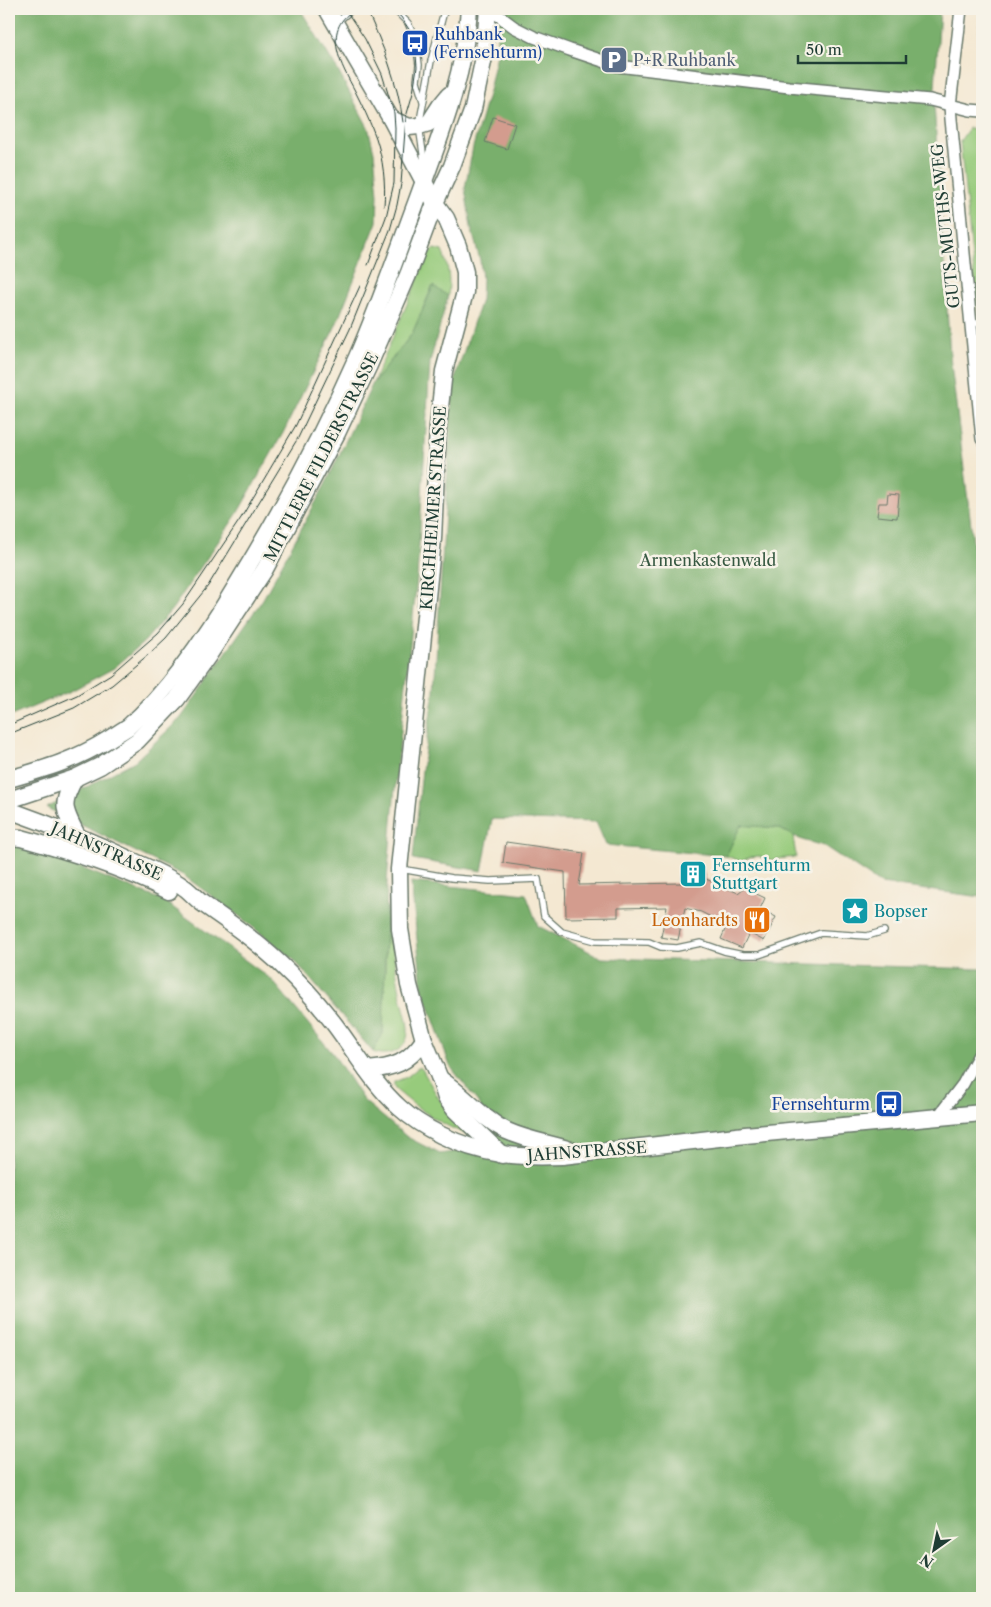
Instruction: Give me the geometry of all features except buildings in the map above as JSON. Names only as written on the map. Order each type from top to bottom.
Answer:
[{"type":"main road","name":"KIRCHHEIMER STRASSE","points":[[327,9],[391,119],[435,203],[446,218],[458,246],[465,272],[465,292],[444,371],[439,417],[433,539],[398,869],[400,929],[409,986],[424,1040],[446,1098],[455,1110],[502,1155]]},
{"type":"main road","name":"MITTLERE FILDERSTRASSE","points":[[9,779],[47,769],[87,753],[128,727],[165,689],[223,608],[290,492],[325,426],[358,354],[393,267],[456,88],[466,44],[469,9]]},
{"type":"main road","name":"MITTLERE FILDERSTRASSE","points":[[9,800],[75,778],[100,766],[137,741],[177,699],[208,656],[265,569],[332,441],[369,365],[452,166],[474,109],[484,57],[489,9]]},
{"type":"main road","points":[[391,119],[409,127],[429,123],[440,106],[456,88]]},
{"type":"main road","points":[[75,778],[65,798],[66,816],[77,836]]},
{"type":"main road","name":"JAHNSTRASSE","points":[[9,810],[77,836],[149,868],[183,886],[200,902],[259,945],[288,971],[328,1017],[376,1083],[400,1109],[424,1126],[461,1144],[482,1151],[535,1158],[745,1134],[982,1113]]},
{"type":"main road","name":"JAHNSTRASSE","points":[[9,837],[21,838],[99,861],[144,878],[173,893],[200,902]]},
{"type":"main road","points":[[367,1070],[384,1069],[408,1059],[424,1040]]},
{"type":"main road","points":[[440,1079],[456,1090],[485,1117],[506,1130],[524,1138],[582,1154]]},
{"type":"street","points":[[489,9],[514,27],[534,37],[618,66],[789,87],[930,100],[950,106],[982,111]]},
{"type":"street","name":"GUTS-MUTHS-WEG","points":[[961,9],[950,106],[953,145],[976,323],[982,439]]},
{"type":"street","points":[[980,1053],[982,1068]]},
{"type":"street","points":[[937,1118],[962,1084],[980,1053]]},
{"type":"lane","points":[[338,26],[341,19],[352,9]]},
{"type":"lane","points":[[394,9],[408,23],[416,42],[419,66],[417,81],[423,103]]},
{"type":"lane","points":[[424,181],[423,153],[419,126],[437,37],[446,9]]},
{"type":"lane","points":[[398,869],[452,878],[490,881],[538,880],[544,916],[562,932],[595,941],[649,942],[661,947],[677,948],[701,942],[724,952],[759,955],[821,934],[867,936],[884,931]]},
{"type":"green space","points":[[9,9],[300,9],[337,69],[368,127],[374,152],[378,195],[377,222],[336,325],[283,433],[237,514],[173,608],[144,642],[114,668],[71,691],[9,717]]},
{"type":"green space","name":"Armenkastenwald","points":[[497,9],[940,9],[934,103],[950,356],[982,614],[982,897],[881,884],[824,846],[802,840],[778,828],[741,825],[726,856],[606,845],[596,822],[492,819],[482,871],[413,859],[422,770],[434,692],[453,384],[481,300],[482,279],[480,260],[471,227],[465,188],[473,147],[497,54]]},
{"type":"green space","points":[[981,9],[982,85],[975,85]]},
{"type":"green space","points":[[969,128],[982,129],[982,317],[978,313],[960,141]]},
{"type":"green space","points":[[434,249],[442,251],[448,268],[448,296],[432,287],[412,334],[373,383],[429,253]]},
{"type":"green space","points":[[433,286],[448,296],[430,362],[417,578],[387,881],[383,1032],[373,1052],[294,960],[239,916],[183,875],[47,808],[135,761],[181,718],[263,599],[325,485],[373,383],[412,334]]},
{"type":"green space","points":[[740,825],[778,828],[793,836],[796,857],[767,860],[759,856],[741,861],[726,856]]},
{"type":"green space","points":[[9,842],[16,842],[164,901],[271,979],[334,1055],[363,1100],[407,1137],[440,1154],[497,1145],[480,1105],[450,1066],[422,987],[411,882],[526,894],[538,926],[602,958],[982,969],[982,1598],[9,1598]]},
{"type":"green space","points":[[387,905],[396,970],[408,1033],[405,1043],[401,1047],[388,1054],[383,1054],[373,1052],[383,1032]]},
{"type":"green space","points":[[419,1067],[439,1099],[474,1137],[432,1117],[395,1089],[394,1082],[407,1077]]},
{"type":"tram line","points":[[345,9],[365,39],[382,74],[394,113],[394,183],[386,217],[368,265]]},
{"type":"tram line","points":[[356,9],[345,17],[339,26],[336,36],[337,46],[343,68],[374,132],[382,163],[384,206]]},
{"type":"tram line","points":[[366,9],[389,64],[398,93],[403,122]]},
{"type":"tram line","points":[[9,734],[74,708],[112,685],[166,638],[208,586],[298,438],[350,329],[390,230],[397,205],[401,184],[406,117],[413,93],[417,67],[415,43],[412,34],[401,17],[390,9]]},
{"type":"tram line","points":[[9,725],[77,695],[111,674],[158,633],[183,604],[241,518],[296,425],[360,286]]},
{"type":"place","name":"Ruhbank (Fernsehturm)","points":[[415,43]]},
{"type":"place","name":"P+R Ruhbank","points":[[614,60]]},
{"type":"place","name":"Fernsehturm Stuttgart","points":[[693,874]]},
{"type":"place","name":"Bopser","points":[[855,911]]},
{"type":"place","name":"Leonhardts","points":[[757,920]]},
{"type":"place","name":"Fernsehturm","points":[[889,1104]]}]
